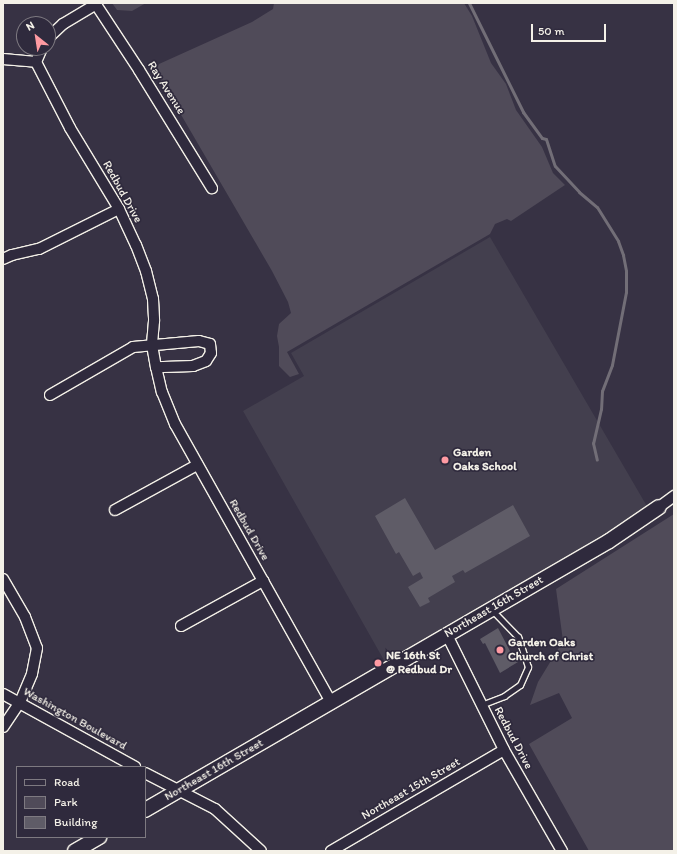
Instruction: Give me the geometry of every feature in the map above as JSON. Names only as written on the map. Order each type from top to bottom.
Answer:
[{"type":"street","points":[[56,31],[63,24],[95,3]]},
{"type":"street","name":"Ray Avenue","points":[[95,3],[139,70],[212,188]]},
{"type":"street","points":[[3,59],[36,62],[39,56]]},
{"type":"street","name":"Redbud Drive","points":[[36,62],[70,128],[119,209],[136,245],[146,271],[152,299],[154,320],[152,345],[156,367],[162,392],[175,424],[331,702]]},
{"type":"street","points":[[3,259],[12,254],[39,249],[119,209]]},
{"type":"street","points":[[50,395],[133,348],[199,341],[210,344],[211,353],[206,361],[193,366],[156,367]]},
{"type":"street","points":[[116,510],[197,465]]},
{"type":"street","name":"Northeast 16th Street","points":[[146,809],[609,541],[674,496]]},
{"type":"street","points":[[3,579],[25,617],[37,648],[32,674],[20,702],[3,727]]},
{"type":"street","points":[[181,626],[263,581]]},
{"type":"street","name":"Redbud Drive","points":[[447,635],[504,750],[562,851]]},
{"type":"street","name":"Washington Boulevard","points":[[3,694],[20,702],[133,766]]},
{"type":"street","name":"Northeast 15th Street","points":[[331,851],[504,750]]},
{"type":"street","points":[[146,774],[177,791],[215,809],[261,851]]},
{"type":"street","points":[[75,851],[97,838]]},
{"type":"lane","points":[[482,705],[504,696],[520,685],[528,667],[518,637],[491,609]]},
{"type":"shaded area","name":"Garden Oaks School","points":[[490,237],[648,508],[588,546],[385,662],[243,411],[304,376],[291,353]]},
{"type":"green space","points":[[112,3],[146,3],[132,11],[117,10]]},
{"type":"green space","points":[[274,3],[464,3],[472,16],[491,63],[506,84],[516,110],[542,147],[553,173],[565,185],[511,221],[507,219],[495,224],[490,234],[287,352],[299,374],[290,377],[279,366],[279,347],[277,336],[279,324],[291,313],[288,302],[272,271],[155,70],[159,64],[252,22],[273,9]]},
{"type":"green space","points":[[674,514],[674,851],[589,851],[529,744],[572,718],[559,693],[530,705],[538,682],[563,641],[556,589]]},
{"type":"building","points":[[405,498],[435,550],[513,505],[530,536],[465,573],[463,570],[452,576],[455,582],[428,598],[430,602],[420,607],[408,587],[423,578],[420,572],[413,576],[399,552],[396,554],[375,516]]},
{"type":"building","points":[[498,628],[511,653],[513,653],[518,662],[500,673],[485,643],[483,644],[480,639]]},
{"type":"waterway","points":[[469,3],[523,112],[542,138],[546,139],[555,166],[579,192],[597,207],[618,241],[623,255],[626,271],[626,292],[612,365],[602,391],[601,409],[593,443],[597,460]]},
{"type":"place","name":"Garden Oaks School","points":[[445,460]]},
{"type":"place","name":"Garden Oaks Church of Christ","points":[[500,650]]},
{"type":"place","name":"NE 16th St @ Redbud Dr","points":[[378,663]]}]
